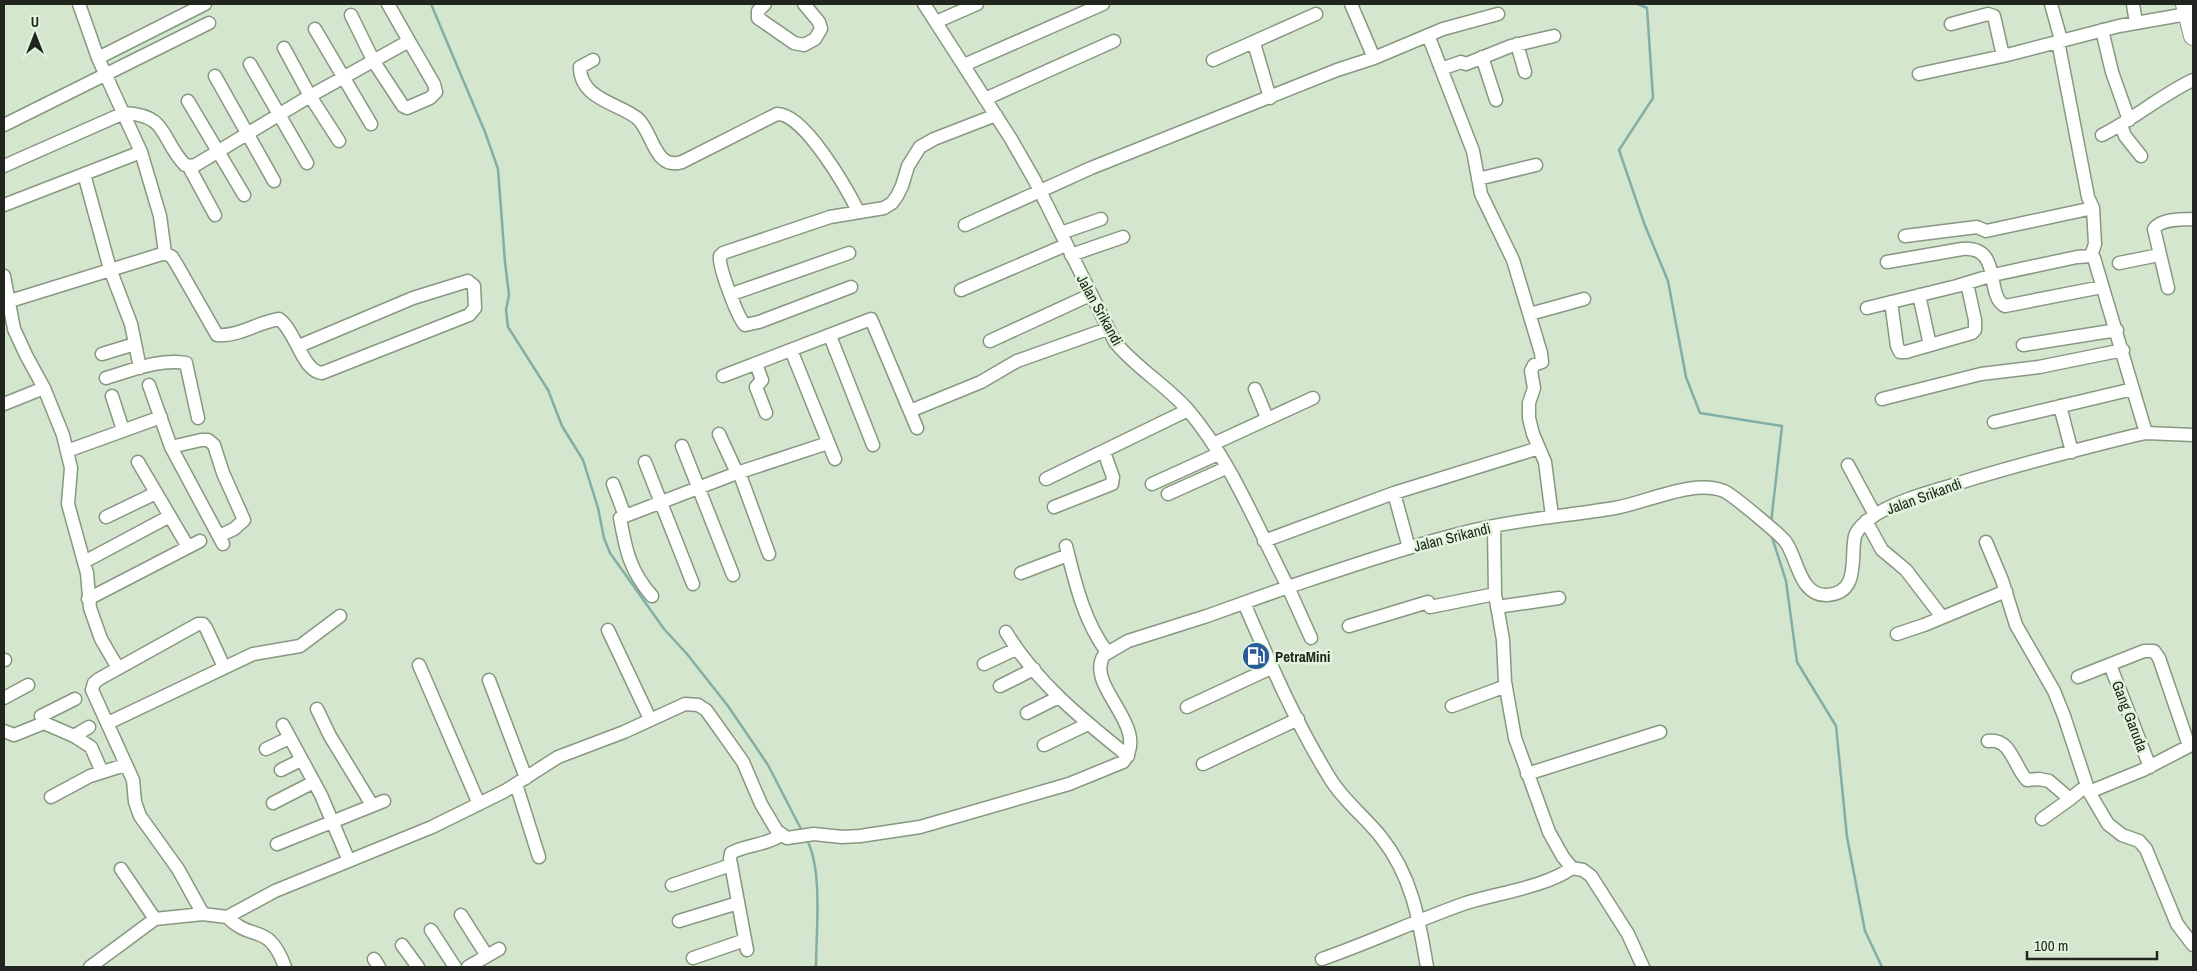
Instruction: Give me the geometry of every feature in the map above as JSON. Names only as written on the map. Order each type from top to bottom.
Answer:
[{"type":"highway","points":[[2186,9],[2193,36]]},
{"type":"street","points":[[79,4],[98,58],[141,152],[160,216],[165,253]]},
{"type":"street","points":[[351,15],[374,62],[405,108],[412,107],[435,95],[435,86],[388,4]]},
{"type":"street","points":[[765,4],[758,12],[758,18],[794,43],[804,45],[814,40],[821,29],[819,22],[804,4]]},
{"type":"street","name":"Jalan Srikandi","points":[[924,4],[996,115],[1040,192],[1107,328],[1120,348],[1188,410],[1216,449],[1288,587],[1409,548],[1494,526],[1615,508],[1698,487],[1715,488],[1730,494],[1783,539],[1792,551],[1808,586],[1817,593],[1824,595],[1835,594],[1844,589],[1851,578],[1854,564],[1855,535],[1871,518],[1920,495],[1978,477],[2146,433],[2193,435]]},
{"type":"street","points":[[936,22],[977,4]]},
{"type":"street","points":[[964,65],[1103,4]]},
{"type":"street","points":[[1352,4],[1374,58]]},
{"type":"street","points":[[2051,4],[2088,197],[2093,208],[2095,244],[2091,256]]},
{"type":"street","points":[[2133,4],[2136,24]]},
{"type":"street","points":[[98,58],[200,5]]},
{"type":"street","points":[[1919,74],[2003,56],[2102,30],[2136,24],[2186,9]]},
{"type":"street","points":[[1212,60],[1316,14]]},
{"type":"street","points":[[964,225],[1162,140],[1337,70],[1374,58],[1435,32],[1498,14]]},
{"type":"street","points":[[1951,24],[1988,14],[1994,16],[2003,56]]},
{"type":"street","points":[[4,125],[209,23]]},
{"type":"street","points":[[315,29],[371,124]]},
{"type":"street","points":[[2102,30],[2125,123],[2125,136],[2141,156]]},
{"type":"street","points":[[1435,32],[1441,69],[1473,151],[1478,179],[1487,209],[1513,260],[1530,314],[1542,362],[1534,365],[1531,371],[1534,388],[1529,403],[1531,426],[1546,470],[1552,516]]},
{"type":"street","points":[[1441,69],[1461,62],[1466,64],[1517,44],[1554,36]]},
{"type":"street","points":[[985,99],[1114,41]]},
{"type":"street","points":[[189,167],[207,159],[310,96],[409,42]]},
{"type":"street","points":[[1254,43],[1270,98]]},
{"type":"street","points":[[1517,44],[1525,72]]},
{"type":"street","points":[[284,48],[310,96],[339,141]]},
{"type":"street","points":[[1482,57],[1496,100]]},
{"type":"street","points":[[594,60],[580,67],[584,81],[605,103],[638,119],[665,161],[674,164],[682,162],[778,114],[782,114],[792,119],[823,152],[858,212]]},
{"type":"street","points":[[250,64],[308,163]]},
{"type":"street","points":[[215,76],[274,181]]},
{"type":"street","points":[[2102,135],[2125,123],[2174,89],[2193,80]]},
{"type":"street","points":[[188,101],[244,195]]},
{"type":"street","points":[[4,166],[124,113],[139,114],[156,122],[179,159],[189,167],[215,215]]},
{"type":"street","points":[[851,287],[760,322],[745,325],[740,318],[719,262],[720,256],[723,253],[830,217],[870,211],[892,203],[902,186],[908,166],[915,153],[926,142],[996,115]]},
{"type":"street","points":[[4,205],[141,152]]},
{"type":"street","points":[[1478,179],[1536,165]]},
{"type":"street","points":[[84,174],[110,269],[131,324],[140,368]]},
{"type":"street","points":[[1905,236],[1977,227],[1986,231],[2093,208]]},
{"type":"street","points":[[960,290],[1066,244],[1101,219]]},
{"type":"street","points":[[2168,288],[2154,233],[2156,226],[2165,222],[2193,219]]},
{"type":"street","points":[[1066,244],[1123,237]]},
{"type":"street","points":[[1887,262],[1969,249],[1974,250],[1983,256],[1991,267],[1999,301],[2006,306],[2102,287]]},
{"type":"street","points":[[10,301],[165,253],[172,257],[217,335],[224,336],[241,332],[279,319],[299,346],[309,366],[315,372],[322,374],[470,315],[475,308],[474,286],[468,281],[448,286],[299,346]]},
{"type":"street","points":[[732,294],[849,253]]},
{"type":"street","points":[[2119,263],[2159,255]]},
{"type":"street","points":[[1867,308],[1993,275],[2077,257],[2091,256]]},
{"type":"street","points":[[2091,256],[2094,258],[2117,330],[2146,433]]},
{"type":"street","points":[[4,276],[14,328],[44,388],[67,451],[71,468],[68,504],[87,573],[88,599],[92,617],[118,668]]},
{"type":"street","points":[[1891,302],[1897,346],[1900,352],[1930,345],[1972,333],[1975,330],[1975,320],[1967,283]]},
{"type":"street","points":[[990,341],[1090,295]]},
{"type":"street","points":[[1919,295],[1930,345]]},
{"type":"street","points":[[1530,314],[1584,299]]},
{"type":"street","points":[[723,376],[871,319],[917,428]]},
{"type":"street","points":[[910,411],[981,382],[1017,361],[1107,328]]},
{"type":"street","points":[[2024,345],[2117,330]]},
{"type":"street","points":[[830,336],[872,445]]},
{"type":"street","points":[[102,354],[135,344]]},
{"type":"street","points":[[791,350],[835,459]]},
{"type":"street","points":[[1882,399],[1981,374],[2039,367],[2123,350]]},
{"type":"street","points":[[106,378],[140,368],[171,362],[186,363],[198,418]]},
{"type":"street","points":[[756,364],[762,380],[756,386],[766,413]]},
{"type":"street","points":[[150,385],[171,447],[222,540],[244,520],[223,473],[214,445],[208,440],[201,440],[171,447]]},
{"type":"street","points":[[4,404],[44,388]]},
{"type":"street","points":[[1255,389],[1267,418]]},
{"type":"street","points":[[1994,422],[2133,389]]},
{"type":"street","points":[[112,396],[123,430]]},
{"type":"street","points":[[1152,484],[1216,449],[1267,418],[1313,398]]},
{"type":"street","points":[[2060,406],[2072,452]]},
{"type":"street","points":[[1046,479],[1188,410]]},
{"type":"street","points":[[67,451],[161,417]]},
{"type":"street","points":[[719,434],[738,473],[769,554]]},
{"type":"street","points":[[652,596],[638,581],[626,550],[620,518],[738,473],[828,443]]},
{"type":"street","points":[[682,446],[733,575]]},
{"type":"street","points":[[1264,541],[1394,493],[1539,448]]},
{"type":"street","points":[[1054,507],[1112,484],[1112,477],[1104,452]]},
{"type":"street","points":[[138,462],[188,547]]},
{"type":"street","points":[[645,462],[693,584]]},
{"type":"street","points":[[1848,465],[1871,518],[1882,550],[1906,570],[1942,618]]},
{"type":"street","points":[[1168,494],[1226,468]]},
{"type":"street","points":[[613,484],[625,516]]},
{"type":"street","points":[[106,517],[156,493]]},
{"type":"street","points":[[1394,493],[1409,548]]},
{"type":"street","points":[[84,562],[170,516]]},
{"type":"street","points":[[1494,526],[1495,594],[1503,640],[1506,686],[1515,738],[1549,832],[1563,857],[1572,868]]},
{"type":"street","points":[[88,599],[200,541]]},
{"type":"street","points":[[1986,542],[2006,591],[2016,626],[2054,691],[2062,710],[2087,789],[2108,824],[2122,835],[2139,841],[2146,850],[2177,924],[2193,945]]},
{"type":"street","points":[[1021,573],[1067,550],[1084,609],[1095,633],[1107,652]]},
{"type":"street","points":[[693,958],[746,945],[730,859],[731,854],[737,850],[787,836],[814,834],[842,837],[860,836],[920,826],[1069,784],[1117,766],[1128,756],[1131,743],[1127,726],[1106,687],[1100,668],[1102,657],[1107,652],[1128,641],[1288,587],[1311,638]]},
{"type":"street","points":[[1897,634],[1942,618],[2006,591]]},
{"type":"street","points":[[1349,626],[1428,602],[1430,607],[1495,594]]},
{"type":"street","points":[[1497,608],[1559,598]]},
{"type":"street","points":[[1244,603],[1271,668],[1332,783],[1381,837],[1398,862],[1414,897],[1427,967]]},
{"type":"street","points":[[108,723],[224,667],[260,652],[300,646],[340,616]]},
{"type":"street","points":[[203,914],[178,869],[140,816],[135,802],[133,780],[93,694],[92,687],[99,680],[118,668],[201,624],[206,628],[224,667]]},
{"type":"street","points":[[608,630],[650,719]]},
{"type":"street","points":[[1006,632],[1016,649],[1059,697],[1088,724],[1128,756]]},
{"type":"street","points":[[984,664],[1016,649]]},
{"type":"street","points":[[2042,819],[2087,789],[2150,767],[2191,745],[2156,653],[2150,650],[2144,651],[2078,677]]},
{"type":"street","points":[[418,665],[479,804]]},
{"type":"street","name":"Gang Garuda","points":[[2110,665],[2150,767]]},
{"type":"street","points":[[1187,707],[1271,668]]},
{"type":"street","points":[[1000,686],[1034,669]]},
{"type":"street","points":[[489,680],[521,781],[540,857]]},
{"type":"street","points":[[4,698],[28,685]]},
{"type":"street","points":[[1452,706],[1506,686]]},
{"type":"street","points":[[1027,713],[1059,697]]},
{"type":"street","points":[[75,699],[41,716],[44,723],[74,736],[91,747],[102,772]]},
{"type":"street","points":[[227,917],[275,891],[417,835],[521,781],[558,757],[624,732],[685,704],[698,705],[706,710],[743,762],[762,804],[787,836]]},
{"type":"street","points":[[277,844],[378,803],[330,736],[317,709]]},
{"type":"street","points":[[1203,764],[1298,719]]},
{"type":"street","points":[[4,731],[14,735],[44,723]]},
{"type":"street","points":[[1044,745],[1088,724]]},
{"type":"street","points":[[283,725],[334,821],[349,862]]},
{"type":"street","points":[[74,736],[89,727]]},
{"type":"street","points":[[1527,774],[1660,732]]},
{"type":"street","points":[[266,749],[289,738]]},
{"type":"street","points":[[1988,740],[1996,740],[2004,745],[2027,780],[2039,779],[2049,781],[2070,799]]},
{"type":"street","points":[[280,770],[302,760]]},
{"type":"street","points":[[52,797],[90,776],[125,765]]},
{"type":"street","points":[[273,803],[314,782]]},
{"type":"street","points":[[672,885],[731,865]]},
{"type":"street","points":[[1328,961],[1418,920],[1555,877],[1572,868],[1583,870],[1591,876],[1628,934],[1638,966]]},
{"type":"street","points":[[121,870],[155,919]]},
{"type":"street","points":[[679,921],[738,902]]},
{"type":"street","points":[[90,967],[155,919],[203,914],[227,917],[239,927],[267,937],[278,951],[285,967]]},
{"type":"street","points":[[462,915],[488,960]]},
{"type":"street","points":[[431,930],[455,967]]},
{"type":"street","points":[[402,946],[418,967]]},
{"type":"street","points":[[468,967],[488,960],[499,949]]},
{"type":"waterway","points":[[431,4],[485,132],[498,169],[509,295],[506,310],[508,327],[548,390],[562,426],[583,460],[598,508],[604,538],[610,553],[664,629],[687,654],[728,706],[768,765],[802,831]]},
{"type":"waterway","points":[[1638,4],[1647,8],[1653,98],[1619,150],[1644,223],[1668,281],[1686,377],[1700,413],[1782,426],[1771,523]]},
{"type":"waterway","points":[[1771,534],[1786,581],[1797,662],[1836,726],[1847,837],[1865,931],[1882,967]]},
{"type":"waterway","points":[[807,840],[812,853],[817,885],[816,967]]},
{"type":"place","name":"PetraMini","points":[[1256,656]]}]
